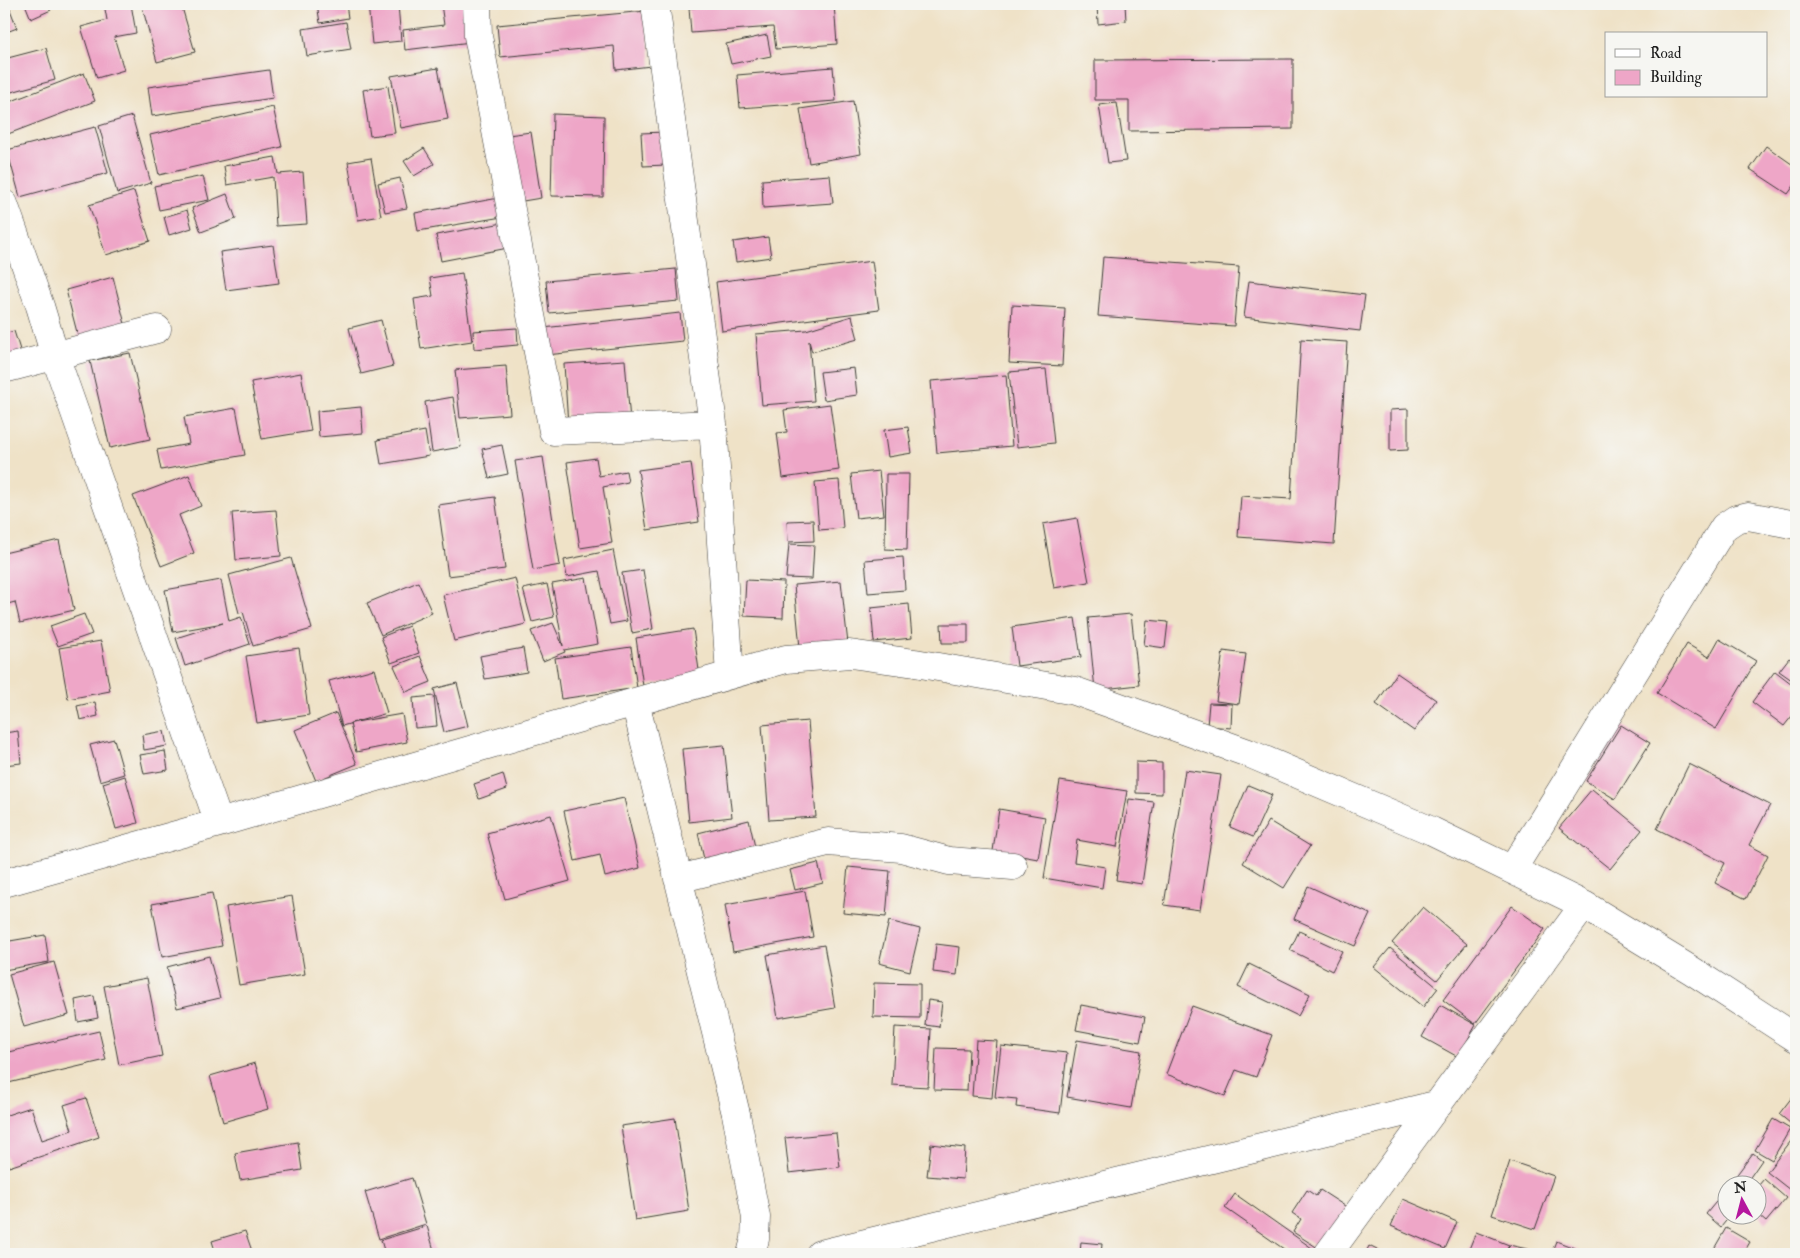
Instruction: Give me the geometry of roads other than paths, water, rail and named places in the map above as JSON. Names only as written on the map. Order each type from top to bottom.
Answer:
[{"type":"street","points":[[477,4],[478,36],[553,431],[713,424]]},
{"type":"street","points":[[655,4],[713,424],[730,675]]},
{"type":"street","points":[[4,204],[218,823]]},
{"type":"street","points":[[4,369],[157,329]]},
{"type":"street","points":[[1512,870],[1724,527],[1736,519],[1748,516],[1796,524]]},
{"type":"street","points":[[4,883],[730,675],[786,660],[850,654],[915,663],[1075,691],[1248,753],[1432,831],[1584,905],[1691,970],[1796,1038]]},
{"type":"street","points":[[635,702],[736,1114],[750,1179],[756,1217],[755,1240],[751,1254]]},
{"type":"street","points":[[678,879],[828,842],[901,848],[949,861],[1013,866]]},
{"type":"street","points":[[1328,1254],[1584,905]]},
{"type":"street","points":[[820,1254],[1439,1104]]}]
